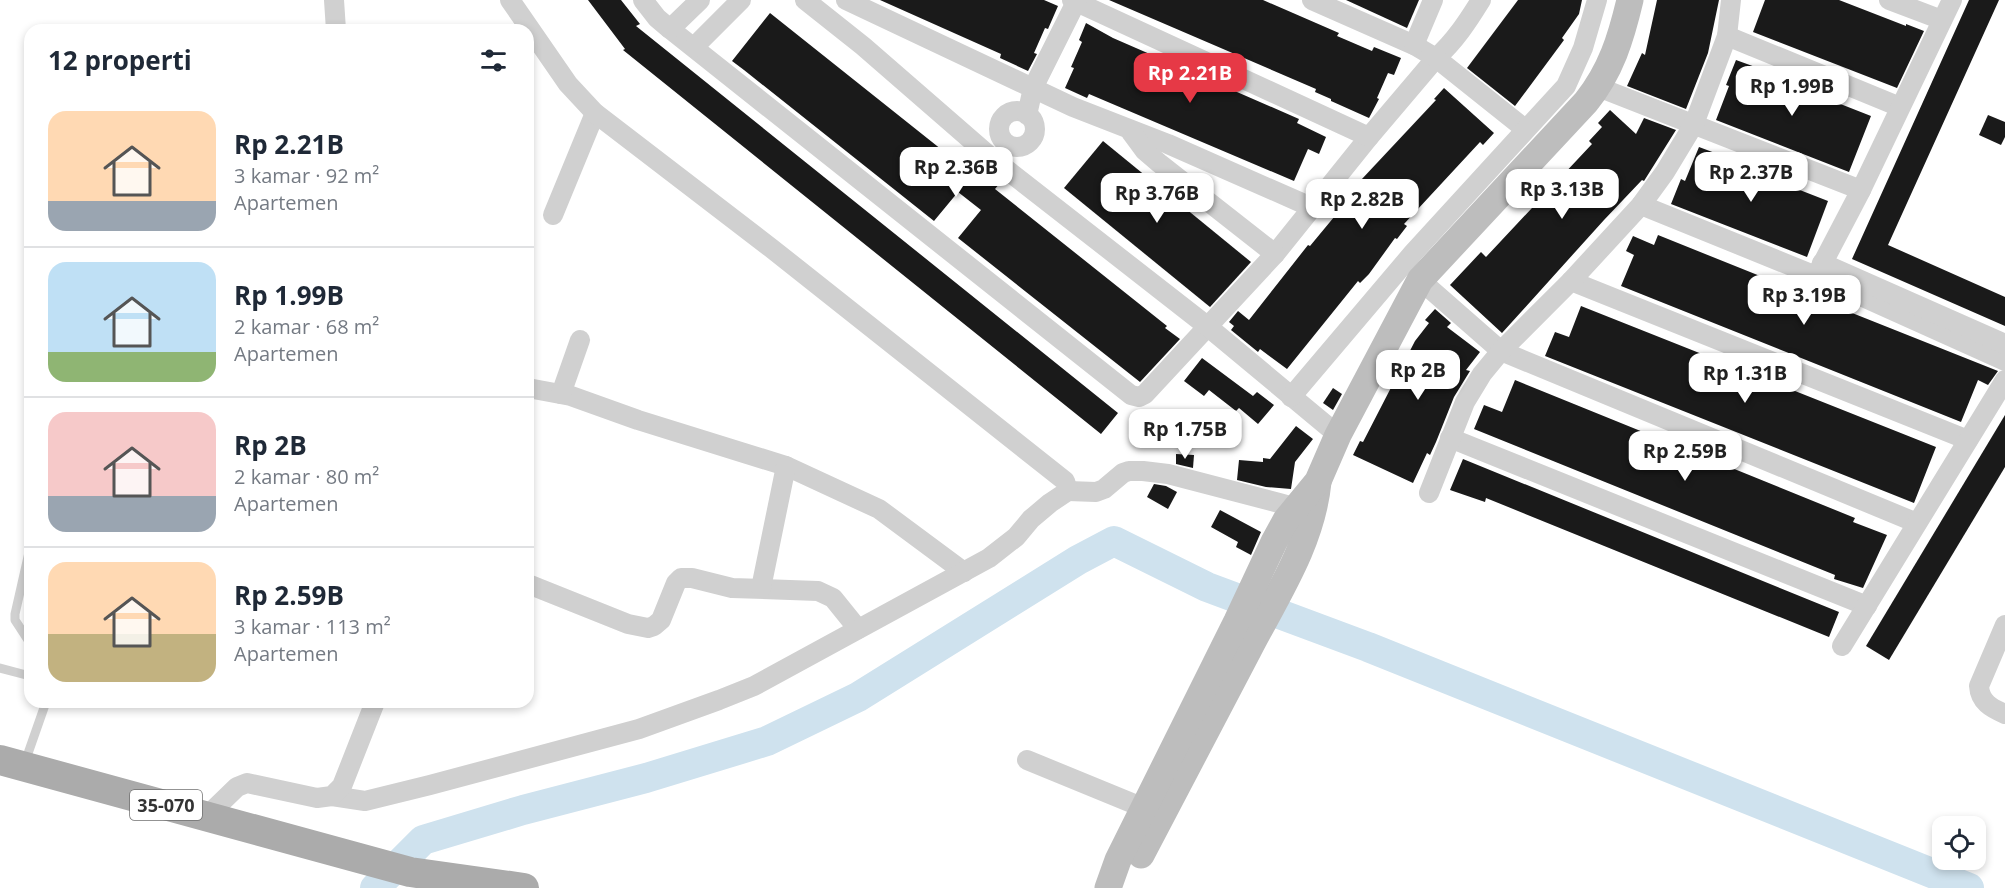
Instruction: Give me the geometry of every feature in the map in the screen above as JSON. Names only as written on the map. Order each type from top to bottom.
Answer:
[{"type":"main road","name":"35-070","points":[[12,763],[331,851],[418,878],[524,888]]},
{"type":"street","points":[[334,0],[336,24]]},
{"type":"street","points":[[510,0],[527,24]]},
{"type":"street","points":[[642,0],[670,29],[1131,395],[1139,397],[1145,394],[1275,254],[1369,137],[1436,58],[1449,47],[1481,0]]},
{"type":"street","points":[[670,29],[700,0]]},
{"type":"street","points":[[694,47],[741,0]]},
{"type":"street","points":[[805,0],[993,159],[1207,326],[1328,427]]},
{"type":"street","points":[[846,0],[1033,88],[1311,207]]},
{"type":"street","points":[[1312,0],[1414,45],[1436,58],[1525,129]]},
{"type":"street","points":[[1414,45],[1433,0]]},
{"type":"street","points":[[1295,401],[1413,253],[1566,86],[1583,48],[1598,0]]},
{"type":"street","points":[[1128,888],[1134,868],[1184,752],[1248,626],[1282,587],[1304,514],[1318,481],[1328,427],[1420,280],[1598,87],[1615,55],[1630,0]]},
{"type":"street","points":[[1429,493],[1465,402],[1482,374],[1501,351],[1571,281],[1641,205],[1665,172],[1694,124],[1727,36],[1731,0]]},
{"type":"street","points":[[1889,0],[1942,20]]},
{"type":"street","points":[[1819,269],[1861,190],[1952,0]]},
{"type":"street","points":[[993,159],[1008,144],[1000,134],[1002,120],[1013,112],[1027,114],[1033,88],[1075,1],[1369,137]]},
{"type":"street","points":[[534,35],[568,84],[595,113],[771,248],[1077,492]]},
{"type":"street","points":[[1727,36],[1900,107]]},
{"type":"street","points":[[1598,87],[1861,190]]},
{"type":"street","points":[[553,215],[595,113]]},
{"type":"street","points":[[1131,131],[1145,151],[1159,163],[1275,254]]},
{"type":"street","points":[[1641,205],[1819,269],[1919,314],[2005,362]]},
{"type":"street","points":[[1420,280],[1501,351],[1917,523]]},
{"type":"street","points":[[1571,281],[1968,440]]},
{"type":"street","points":[[1919,314],[2005,344]]},
{"type":"street","points":[[561,394],[580,340]]},
{"type":"street","points":[[1842,646],[2005,380]]},
{"type":"street","points":[[534,389],[561,394],[786,466],[879,509],[964,572]]},
{"type":"street","points":[[1450,438],[1867,606]]},
{"type":"street","points":[[761,588],[786,466]]},
{"type":"street","points":[[206,817],[237,787],[247,783],[317,798],[332,796],[365,801],[639,729],[754,686],[1002,550],[1031,519],[1050,503],[1077,492],[1104,489],[1123,473],[1143,471],[1177,477],[1304,514]]},
{"type":"street","points":[[1248,626],[1259,574],[1274,542],[1286,520],[1304,514]]},
{"type":"street","points":[[534,586],[628,624],[648,628],[661,620],[676,583],[681,578],[692,578],[732,588],[819,591],[833,598],[858,629]]},
{"type":"street","points":[[2005,625],[1979,686],[1980,695],[1991,708],[2005,714]]},
{"type":"street","points":[[332,796],[342,786],[373,708]]},
{"type":"street","points":[[1108,888],[1118,860],[1144,808],[1184,752]]},
{"type":"street","points":[[1027,760],[1144,808]]},
{"type":"lane","points":[[24,574],[15,620],[24,634]]},
{"type":"lane","points":[[0,668],[24,674]]},
{"type":"lane","points":[[12,763],[43,708]]},
{"type":"building","points":[[588,0],[621,0],[640,24],[636,26],[1118,413],[1101,434],[623,50],[625,49]]},
{"type":"building","points":[[880,0],[1044,0],[1058,6],[1048,29],[1045,28],[1034,53],[1037,54],[1028,71],[1000,58],[1001,54]]},
{"type":"building","points":[[1109,0],[1263,0],[1339,33],[1337,36],[1372,51],[1374,47],[1401,58],[1394,75],[1388,73],[1377,98],[1379,99],[1369,118],[1331,101],[1315,92],[1316,89]]},
{"type":"building","points":[[1346,0],[1419,0],[1407,28]]},
{"type":"building","points":[[1518,0],[1582,0],[1579,14],[1562,38],[1564,40],[1515,106],[1467,68]]},
{"type":"building","points":[[1657,0],[1719,0],[1708,53],[1686,109],[1627,86],[1642,53],[1645,55]]},
{"type":"building","points":[[1765,0],[1839,0],[1924,31],[1897,88],[1753,32]]},
{"type":"building","points":[[1969,0],[1999,0],[1888,245],[2005,297],[2005,326],[1852,259]]},
{"type":"building","points":[[770,13],[981,181],[987,174],[1000,183],[995,189],[1167,326],[1165,328],[1180,339],[1140,382],[958,238],[981,210],[958,192],[934,221],[732,61]]},
{"type":"building","points":[[1086,23],[1113,38],[1299,119],[1297,123],[1326,137],[1319,154],[1308,149],[1294,181],[1089,94],[1087,98],[1065,88],[1074,68],[1071,67],[1082,42],[1079,40]]},
{"type":"building","points":[[1736,60],[1758,68],[1756,71],[1871,116],[1849,172],[1716,120]]},
{"type":"building","points":[[1444,88],[1494,133],[1483,145],[1480,142],[1404,224],[1407,226],[1397,239],[1395,238],[1369,274],[1360,283],[1358,281],[1287,369],[1260,349],[1258,352],[1231,330],[1234,326],[1229,322],[1238,311],[1249,320],[1308,245],[1310,246],[1344,205],[1361,180],[1436,100],[1434,99]]},
{"type":"building","points":[[1610,110],[1636,134],[1644,118],[1676,130],[1644,181],[1642,180],[1604,220],[1502,333],[1450,285],[1481,252],[1486,257],[1592,144],[1589,141],[1602,127],[1598,123]]},
{"type":"building","points":[[1988,115],[2005,122],[2005,137],[2001,145],[1979,135]]},
{"type":"building","points":[[1103,141],[1251,262],[1210,307],[1064,188]]},
{"type":"building","points":[[1699,147],[1715,153],[1713,156],[1828,201],[1807,257],[1671,204],[1681,179],[1685,181]]},
{"type":"building","points":[[1658,235],[1998,371],[1988,385],[1978,380],[1961,422],[1621,286],[1634,255],[1626,251],[1633,236],[1654,245]]},
{"type":"building","points":[[1581,306],[1936,447],[1914,503],[1545,356],[1555,332],[1569,337]]},
{"type":"building","points":[[1435,309],[1451,323],[1447,327],[1480,352],[1466,370],[1470,371],[1454,397],[1430,455],[1427,453],[1413,483],[1353,455],[1360,441],[1363,442],[1415,341],[1429,323],[1425,320]]},
{"type":"building","points":[[1202,358],[1253,396],[1257,392],[1274,405],[1258,424],[1239,408],[1236,411],[1209,390],[1204,396],[1184,381]]},
{"type":"building","points":[[1515,380],[1855,518],[1853,522],[1887,535],[1863,588],[1834,579],[1835,575],[1474,429],[1484,405],[1502,412]]},
{"type":"building","points":[[1333,388],[1342,394],[1333,410],[1323,403]]},
{"type":"building","points":[[2005,415],[2005,467],[1889,660],[1866,646]]},
{"type":"building","points":[[1296,426],[1313,439],[1295,462],[1291,489],[1266,487],[1237,480],[1239,460],[1263,462],[1263,458],[1270,459]]},
{"type":"building","points":[[1176,454],[1194,455],[1193,468],[1176,464]]},
{"type":"building","points":[[1463,459],[1839,612],[1829,637],[1486,498],[1485,502],[1450,490]]},
{"type":"building","points":[[1154,484],[1166,486],[1177,492],[1168,509],[1147,497]]},
{"type":"building","points":[[1220,510],[1261,532],[1251,555],[1236,547],[1238,542],[1211,527]]},
{"type":"waterway","points":[[375,888],[423,840],[523,810],[646,778],[767,741],[858,697],[1078,560],[1114,541],[1207,587],[1368,647],[1969,888]]}]
